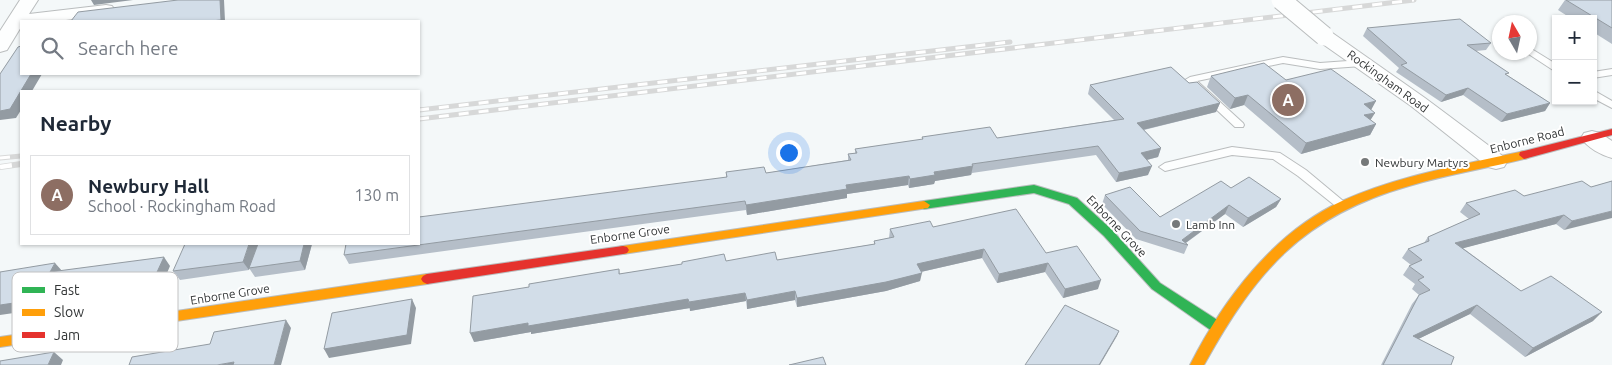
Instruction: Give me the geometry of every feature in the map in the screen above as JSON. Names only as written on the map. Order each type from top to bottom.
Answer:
[{"type":"street","points":[[0,46],[30,0]]},
{"type":"street","name":"Rockingham Road","points":[[1281,0],[1324,36],[1496,162]]},
{"type":"street","points":[[25,20],[121,9]]},
{"type":"street","points":[[16,21],[20,21]]},
{"type":"street","points":[[1602,135],[1612,151]]},
{"type":"street","name":"Enborne Road","points":[[1197,365],[1217,327],[1258,270],[1284,245],[1313,222],[1342,205],[1406,184],[1602,135]]},
{"type":"street","name":"Enborne Grove","points":[[178,316],[1034,189],[1073,201],[1108,233],[1156,286],[1217,327]]},
{"type":"lane","points":[[1537,56],[1552,66]]},
{"type":"lane","points":[[1240,125],[1190,80],[1283,60],[1320,66],[1362,63]]},
{"type":"lane","points":[[1597,74],[1612,72]]},
{"type":"lane","points":[[1597,96],[1612,105]]},
{"type":"lane","points":[[1164,167],[1232,151],[1276,156],[1302,173],[1342,205]]},
{"type":"building","points":[[178,0],[220,0],[221,20],[72,20],[78,12]]},
{"type":"building","points":[[1566,0],[1612,0],[1612,28],[1597,19],[1597,15],[1591,15]]},
{"type":"building","points":[[1460,19],[1491,43],[1467,45],[1509,73],[1505,74],[1550,103],[1507,114],[1468,88],[1446,95],[1401,65],[1407,63],[1367,28]]},
{"type":"building","points":[[20,46],[20,75],[30,75],[10,109],[0,111],[0,74]]},
{"type":"building","points":[[1264,63],[1286,80],[1331,69],[1376,101],[1364,104],[1375,113],[1364,115],[1376,124],[1306,143],[1248,95],[1235,98],[1211,76]]},
{"type":"building","points":[[1171,67],[1189,83],[1197,82],[1220,103],[1137,123],[1161,148],[1141,153],[1152,166],[1119,173],[1098,146],[972,164],[973,166],[934,172],[935,175],[910,179],[909,176],[846,185],[847,189],[746,205],[745,201],[420,245],[420,217],[727,177],[726,172],[764,167],[766,173],[851,160],[848,154],[857,153],[855,149],[990,127],[997,138],[1124,119],[1090,85]]},
{"type":"building","points":[[1249,177],[1281,199],[1248,218],[1229,205],[1182,240],[1188,245],[1140,231],[1105,195],[1130,187],[1160,217],[1221,181],[1231,188]]},
{"type":"building","points":[[1582,181],[1591,187],[1612,181],[1612,211],[1572,221],[1564,215],[1455,243],[1521,291],[1551,276],[1602,312],[1533,348],[1477,305],[1413,336],[1454,357],[1451,365],[1383,365],[1419,295],[1430,290],[1418,280],[1424,277],[1409,266],[1422,260],[1408,249],[1429,241],[1428,237],[1480,214],[1466,203],[1515,190],[1524,196]]},
{"type":"building","points":[[1016,209],[1046,253],[1077,246],[1101,280],[1065,289],[1048,263],[999,274],[984,249],[917,264],[922,273],[886,282],[797,298],[795,291],[747,300],[745,293],[689,302],[688,299],[528,326],[528,323],[470,333],[473,296],[529,287],[529,284],[619,269],[619,274],[682,264],[682,262],[724,254],[726,261],[775,252],[777,260],[875,244],[874,241],[894,237],[890,229],[930,221],[933,227]]},
{"type":"building","points":[[185,245],[249,245],[243,262],[173,271]]},
{"type":"building","points":[[258,245],[304,245],[300,261],[249,268]]},
{"type":"building","points":[[346,245],[418,245],[344,255]]},
{"type":"building","points":[[164,257],[157,272],[50,272]]},
{"type":"building","points":[[55,263],[50,272],[12,272],[12,303],[0,305],[0,272]]},
{"type":"building","points":[[412,299],[407,335],[324,349],[332,313]]},
{"type":"building","points":[[1065,305],[1119,331],[1099,365],[1025,365]]},
{"type":"building","points":[[286,320],[274,365],[233,365],[234,362],[217,365],[129,365],[132,357],[162,352],[178,352],[178,349],[210,344],[214,332]]},
{"type":"building","points":[[54,352],[48,365],[0,365],[0,361]]},
{"type":"building","points":[[823,357],[826,365],[789,365]]},
{"type":"railway","points":[[420,119],[1414,0]]},
{"type":"railway","points":[[420,110],[1010,42]]},
{"type":"railway","points":[[0,158],[20,156]]},
{"type":"railway","points":[[0,167],[20,164]]},
{"type":"traffic: fast","points":[[924,205],[1034,189],[1073,201],[1108,233],[1156,286],[1217,327]]},
{"type":"traffic: slow","points":[[1197,365],[1225,318],[1258,273],[1297,234],[1320,218],[1344,205],[1386,189],[1432,176],[1524,155]]},
{"type":"traffic: slow","points":[[623,250],[924,205]]},
{"type":"traffic: slow","points":[[178,316],[427,279]]},
{"type":"traffic: slow","points":[[0,342],[12,340]]},
{"type":"traffic: jam","points":[[1524,155],[1612,132]]},
{"type":"traffic: jam","points":[[427,279],[623,250]]},
{"type":"place","name":"Newbury Hall","points":[[1288,100]]},
{"type":"place","name":"Newbury Martyrs","points":[[1365,162]]},
{"type":"place","name":"Lamb Inn","points":[[1176,224]]}]
